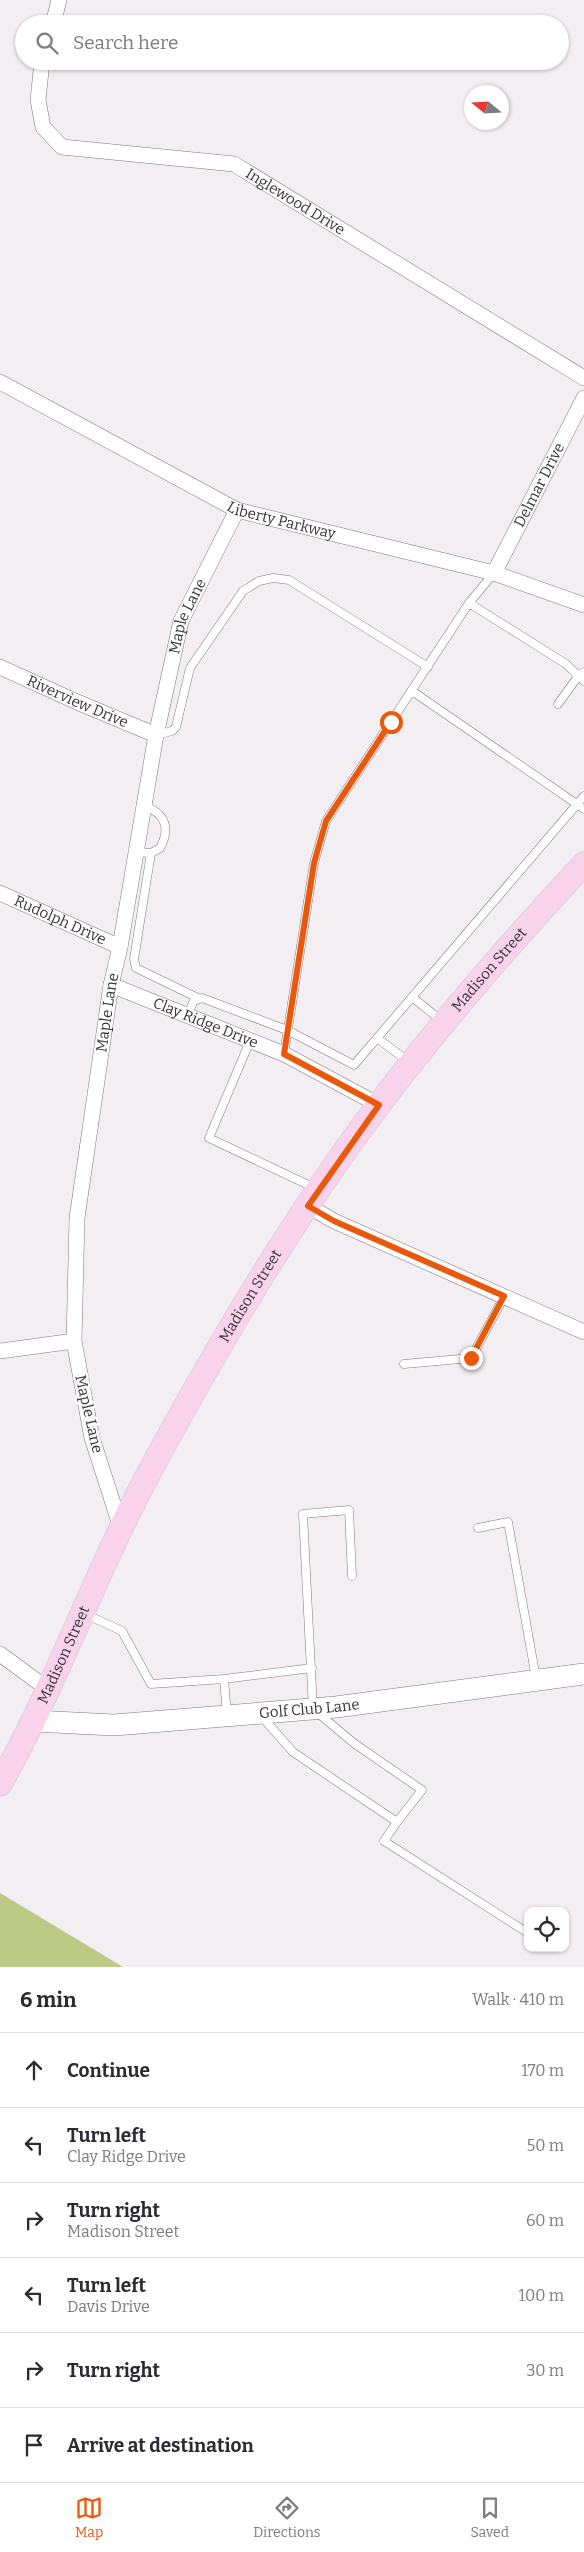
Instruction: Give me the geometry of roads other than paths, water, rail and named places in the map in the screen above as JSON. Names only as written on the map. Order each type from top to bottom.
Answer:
[{"type":"main road","name":"Madison Street","points":[[0,1784],[34,1721],[121,1528],[225,1336],[313,1198],[379,1105],[444,1022],[532,919],[584,864]]},
{"type":"street","points":[[55,15],[60,0]]},
{"type":"street","name":"Inglewood Drive","points":[[41,70],[38,100],[43,126],[62,147],[234,164],[584,378]]},
{"type":"street","name":"Liberty Parkway","points":[[0,382],[20,391],[237,510],[494,573],[584,605]]},
{"type":"street","name":"Delmar Drive","points":[[494,573],[584,398]]},
{"type":"street","name":"Maple Lane","points":[[121,1528],[92,1438],[74,1341],[77,1218],[111,985],[144,852],[144,806],[156,735],[181,621],[237,510]]},
{"type":"street","name":"Riverview Drive","points":[[0,666],[77,702],[156,735]]},
{"type":"street","name":"Rudolph Drive","points":[[0,893],[120,947]]},
{"type":"street","name":"Clay Ridge Drive","points":[[111,985],[284,1054],[379,1105]]},
{"type":"street","points":[[313,1198],[334,1221],[584,1332]]},
{"type":"street","points":[[0,1351],[74,1341]]},
{"type":"street","points":[[0,1654],[48,1690]]},
{"type":"street","name":"Golf Club Lane","points":[[34,1721],[114,1725],[313,1709],[584,1674]]},
{"type":"lane","points":[[284,1054],[314,863],[326,821],[469,603],[494,573]]},
{"type":"lane","points":[[156,735],[172,731],[176,727],[190,668],[244,591],[259,581],[273,578],[289,580],[428,667]]},
{"type":"lane","points":[[469,603],[582,676],[558,704]]},
{"type":"lane","points":[[412,691],[581,806]]},
{"type":"lane","points":[[144,806],[155,809],[162,816],[167,826],[160,848],[144,852],[134,959],[136,968],[198,998],[287,1030],[354,1065],[581,806],[584,796]]},
{"type":"lane","points":[[412,997],[444,1022]]},
{"type":"lane","points":[[187,1015],[198,998]]},
{"type":"lane","points":[[377,1038],[411,1064]]},
{"type":"lane","points":[[250,1041],[209,1138],[313,1198]]},
{"type":"lane","points":[[404,1364],[471,1358],[504,1296]]},
{"type":"lane","points":[[352,1576],[349,1510],[303,1514],[313,1709],[355,1744],[422,1790],[384,1840],[524,1930]]},
{"type":"lane","points":[[478,1528],[508,1522],[537,1680]]},
{"type":"lane","points":[[84,1613],[122,1631],[151,1684],[312,1668]]},
{"type":"lane","points":[[224,1678],[228,1716]]},
{"type":"lane","points":[[259,1713],[293,1752],[397,1822]]}]
